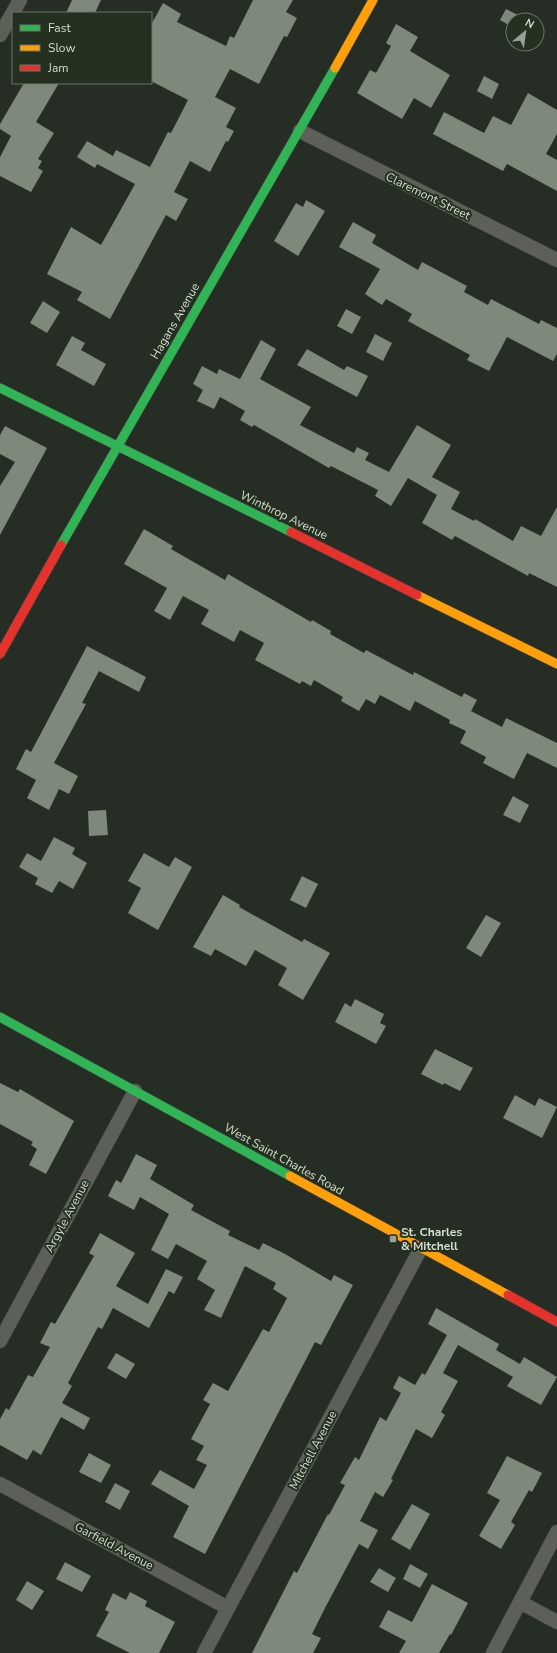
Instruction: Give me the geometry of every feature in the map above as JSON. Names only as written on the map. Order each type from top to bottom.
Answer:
[{"type":"street","points":[[13,12],[20,0]]},
{"type":"street","name":"Hagans Avenue","points":[[0,654],[117,445],[300,131],[372,0]]},
{"type":"street","points":[[0,35],[12,14]]},
{"type":"street","name":"Claremont Street","points":[[300,131],[557,260]]},
{"type":"street","name":"Winthrop Avenue","points":[[0,388],[557,664]]},
{"type":"street","name":"West Saint Charles Road","points":[[0,1017],[557,1322]]},
{"type":"street","name":"Argyle Avenue","points":[[0,1341],[134,1091]]},
{"type":"street","name":"Mitchell Avenue","points":[[204,1653],[421,1248]]},
{"type":"street","name":"Garfield Avenue","points":[[0,1484],[228,1608]]},
{"type":"street","points":[[493,1653],[557,1532]]},
{"type":"street","points":[[520,1602],[557,1622]]},
{"type":"building","points":[[72,0],[101,0],[95,12],[66,12]]},
{"type":"building","points":[[253,0],[293,0],[286,12],[297,18],[287,37],[284,36],[259,84],[230,69],[215,97],[236,108],[226,127],[234,131],[228,142],[226,141],[210,172],[190,161],[174,192],[188,199],[176,221],[166,215],[110,319],[77,300],[82,292],[47,274],[71,227],[101,245],[135,184],[97,164],[95,168],[77,157],[87,141],[113,156],[116,150],[150,167],[168,132],[171,133],[188,100],[152,82],[152,23],[163,3],[181,14],[177,22],[226,46],[230,36],[234,38]]},
{"type":"building","points":[[506,9],[512,12],[505,12],[505,23],[500,20]]},
{"type":"building","points":[[396,24],[418,37],[410,51],[450,75],[431,108],[414,98],[402,119],[357,93],[370,70],[376,73],[391,46],[386,43]]},
{"type":"building","points":[[484,76],[499,84],[492,99],[477,91]]},
{"type":"building","points":[[23,84],[58,84],[36,122],[54,133],[38,159],[42,161],[38,168],[43,171],[31,192],[0,176],[0,157],[11,136],[0,129],[0,124]]},
{"type":"building","points":[[528,93],[557,110],[557,134],[546,154],[557,160],[557,191],[507,164],[503,171],[433,134],[444,112],[484,133],[493,116],[511,125]]},
{"type":"building","points":[[306,200],[325,211],[298,256],[274,241],[296,203],[303,207]]},
{"type":"building","points":[[353,222],[376,235],[372,243],[418,270],[422,262],[467,286],[464,292],[488,305],[491,299],[539,324],[541,320],[557,328],[557,354],[553,361],[507,337],[489,371],[467,360],[470,355],[408,321],[412,314],[386,299],[382,305],[365,294],[380,269],[339,247]]},
{"type":"building","points":[[43,301],[60,312],[47,333],[30,323]]},
{"type":"building","points":[[346,309],[361,317],[352,334],[337,326]]},
{"type":"building","points":[[375,334],[392,343],[383,361],[366,352]]},
{"type":"building","points":[[72,336],[85,343],[81,350],[106,364],[94,386],[56,365]]},
{"type":"building","points":[[261,340],[276,349],[260,379],[311,407],[300,425],[354,453],[357,447],[369,453],[365,460],[389,472],[417,425],[451,445],[432,477],[460,492],[451,509],[474,521],[475,519],[513,541],[521,526],[541,536],[557,507],[557,587],[529,573],[528,576],[455,536],[452,540],[422,523],[437,495],[408,478],[391,506],[375,496],[378,490],[331,466],[329,468],[254,425],[252,427],[240,420],[245,411],[220,397],[214,409],[197,401],[203,390],[193,384],[202,366],[217,374],[219,369],[240,379]]},
{"type":"building","points":[[307,349],[344,370],[347,366],[368,376],[357,397],[297,365]]},
{"type":"building","points":[[5,426],[47,448],[0,535],[0,486],[15,462],[0,454],[0,435]]},
{"type":"building","points":[[144,529],[173,546],[171,549],[225,580],[228,574],[311,622],[312,620],[331,631],[330,634],[364,653],[366,650],[413,675],[414,672],[462,697],[464,693],[477,700],[471,711],[502,727],[506,718],[557,743],[557,768],[527,753],[514,779],[483,763],[486,757],[460,743],[466,731],[449,723],[450,720],[415,701],[410,711],[380,695],[375,704],[366,699],[359,711],[341,701],[343,697],[314,680],[311,686],[302,681],[300,684],[255,660],[264,643],[240,630],[234,642],[201,624],[209,610],[183,596],[170,620],[154,611],[167,588],[124,564]]},
{"type":"building","points":[[87,646],[146,677],[139,692],[99,671],[82,703],[86,704],[54,763],[78,776],[69,794],[59,789],[49,810],[27,798],[36,780],[16,769],[26,749],[31,752]]},
{"type":"building","points":[[513,796],[529,805],[520,823],[503,815]]},
{"type":"building","points":[[106,810],[108,835],[89,836],[88,811]]},
{"type":"building","points":[[54,837],[75,848],[72,854],[87,863],[73,889],[59,881],[52,893],[35,884],[38,878],[19,867],[27,853],[41,861]]},
{"type":"building","points":[[144,853],[169,867],[175,857],[192,867],[158,930],[128,913],[141,888],[128,881]]},
{"type":"building","points":[[302,876],[318,884],[306,908],[290,900]]},
{"type":"building","points":[[223,895],[240,905],[239,907],[302,942],[304,939],[330,953],[303,1000],[278,985],[287,968],[255,950],[246,966],[215,949],[211,956],[193,947]]},
{"type":"building","points":[[486,915],[501,923],[481,957],[466,948]]},
{"type":"building","points":[[355,999],[384,1014],[380,1023],[386,1026],[376,1044],[335,1022],[345,1003],[351,1007]]},
{"type":"building","points":[[435,1049],[473,1068],[460,1091],[444,1083],[443,1085],[421,1074]]},
{"type":"building","points":[[0,1083],[18,1092],[20,1089],[74,1121],[46,1174],[29,1165],[37,1149],[31,1145],[33,1142],[0,1124]]},
{"type":"building","points":[[515,1095],[535,1106],[539,1098],[557,1107],[542,1138],[503,1118]]},
{"type":"building","points":[[136,1154],[157,1165],[150,1179],[194,1205],[191,1210],[230,1231],[228,1235],[259,1250],[263,1243],[331,1281],[334,1275],[353,1285],[321,1345],[315,1342],[205,1554],[173,1537],[189,1506],[151,1484],[160,1470],[194,1489],[207,1465],[196,1460],[204,1446],[191,1439],[210,1404],[203,1400],[213,1383],[228,1391],[263,1329],[269,1332],[287,1298],[273,1289],[276,1283],[245,1266],[221,1318],[204,1310],[215,1290],[197,1279],[207,1261],[176,1244],[168,1259],[151,1250],[169,1214],[140,1197],[134,1210],[108,1196],[116,1180],[121,1183]]},
{"type":"building","points":[[100,1233],[135,1253],[116,1286],[148,1304],[166,1269],[183,1277],[174,1294],[169,1291],[149,1328],[113,1308],[102,1329],[98,1327],[68,1383],[72,1386],[62,1403],[90,1418],[84,1430],[61,1417],[41,1455],[33,1450],[27,1460],[0,1445],[0,1419],[6,1408],[9,1410],[28,1375],[33,1377],[50,1347],[40,1343],[51,1322],[55,1324],[94,1256],[89,1253]]},
{"type":"building","points":[[436,1308],[499,1344],[496,1350],[520,1364],[524,1357],[557,1377],[541,1405],[507,1386],[513,1377],[458,1345],[443,1373],[458,1381],[441,1412],[445,1415],[432,1438],[416,1429],[391,1479],[393,1480],[383,1497],[375,1492],[360,1521],[378,1530],[368,1549],[359,1544],[325,1608],[312,1634],[321,1638],[313,1653],[252,1653],[294,1571],[297,1573],[345,1485],[340,1483],[355,1457],[359,1460],[380,1417],[386,1421],[401,1393],[393,1388],[399,1376],[415,1385],[422,1373],[425,1375],[447,1335],[428,1324]]},
{"type":"building","points":[[116,1353],[135,1364],[126,1379],[107,1368]]},
{"type":"building","points":[[89,1453],[111,1465],[101,1483],[79,1472]]},
{"type":"building","points":[[507,1456],[542,1473],[532,1492],[529,1490],[511,1522],[515,1525],[501,1549],[479,1536],[500,1500],[487,1493]]},
{"type":"building","points":[[115,1483],[130,1491],[120,1510],[105,1502]]},
{"type":"building","points":[[412,1504],[430,1514],[410,1550],[391,1539]]},
{"type":"building","points":[[65,1562],[91,1576],[82,1592],[56,1579]]},
{"type":"building","points":[[410,1564],[428,1574],[420,1588],[403,1579]]},
{"type":"building","points":[[379,1568],[396,1578],[388,1592],[370,1582]]},
{"type":"building","points":[[27,1581],[44,1591],[32,1610],[16,1600]]},
{"type":"building","points":[[432,1584],[468,1603],[451,1635],[450,1634],[439,1653],[399,1653],[406,1641],[379,1627],[388,1610],[412,1622]]},
{"type":"building","points":[[130,1592],[147,1601],[145,1606],[175,1622],[159,1653],[130,1653],[96,1636],[109,1612],[105,1610],[113,1593],[126,1600]]},
{"type":"traffic: fast","points":[[61,545],[335,68]]},
{"type":"traffic: fast","points":[[0,388],[291,532]]},
{"type":"traffic: fast","points":[[0,1017],[290,1176]]},
{"type":"traffic: slow","points":[[335,68],[373,0]]},
{"type":"traffic: slow","points":[[417,595],[557,664]]},
{"type":"traffic: slow","points":[[290,1176],[508,1295]]},
{"type":"traffic: jam","points":[[291,532],[417,595]]},
{"type":"traffic: jam","points":[[0,654],[61,545]]},
{"type":"traffic: jam","points":[[508,1295],[557,1322]]},
{"type":"place","name":"St. Charles & Mitchell","points":[[393,1239]]}]
